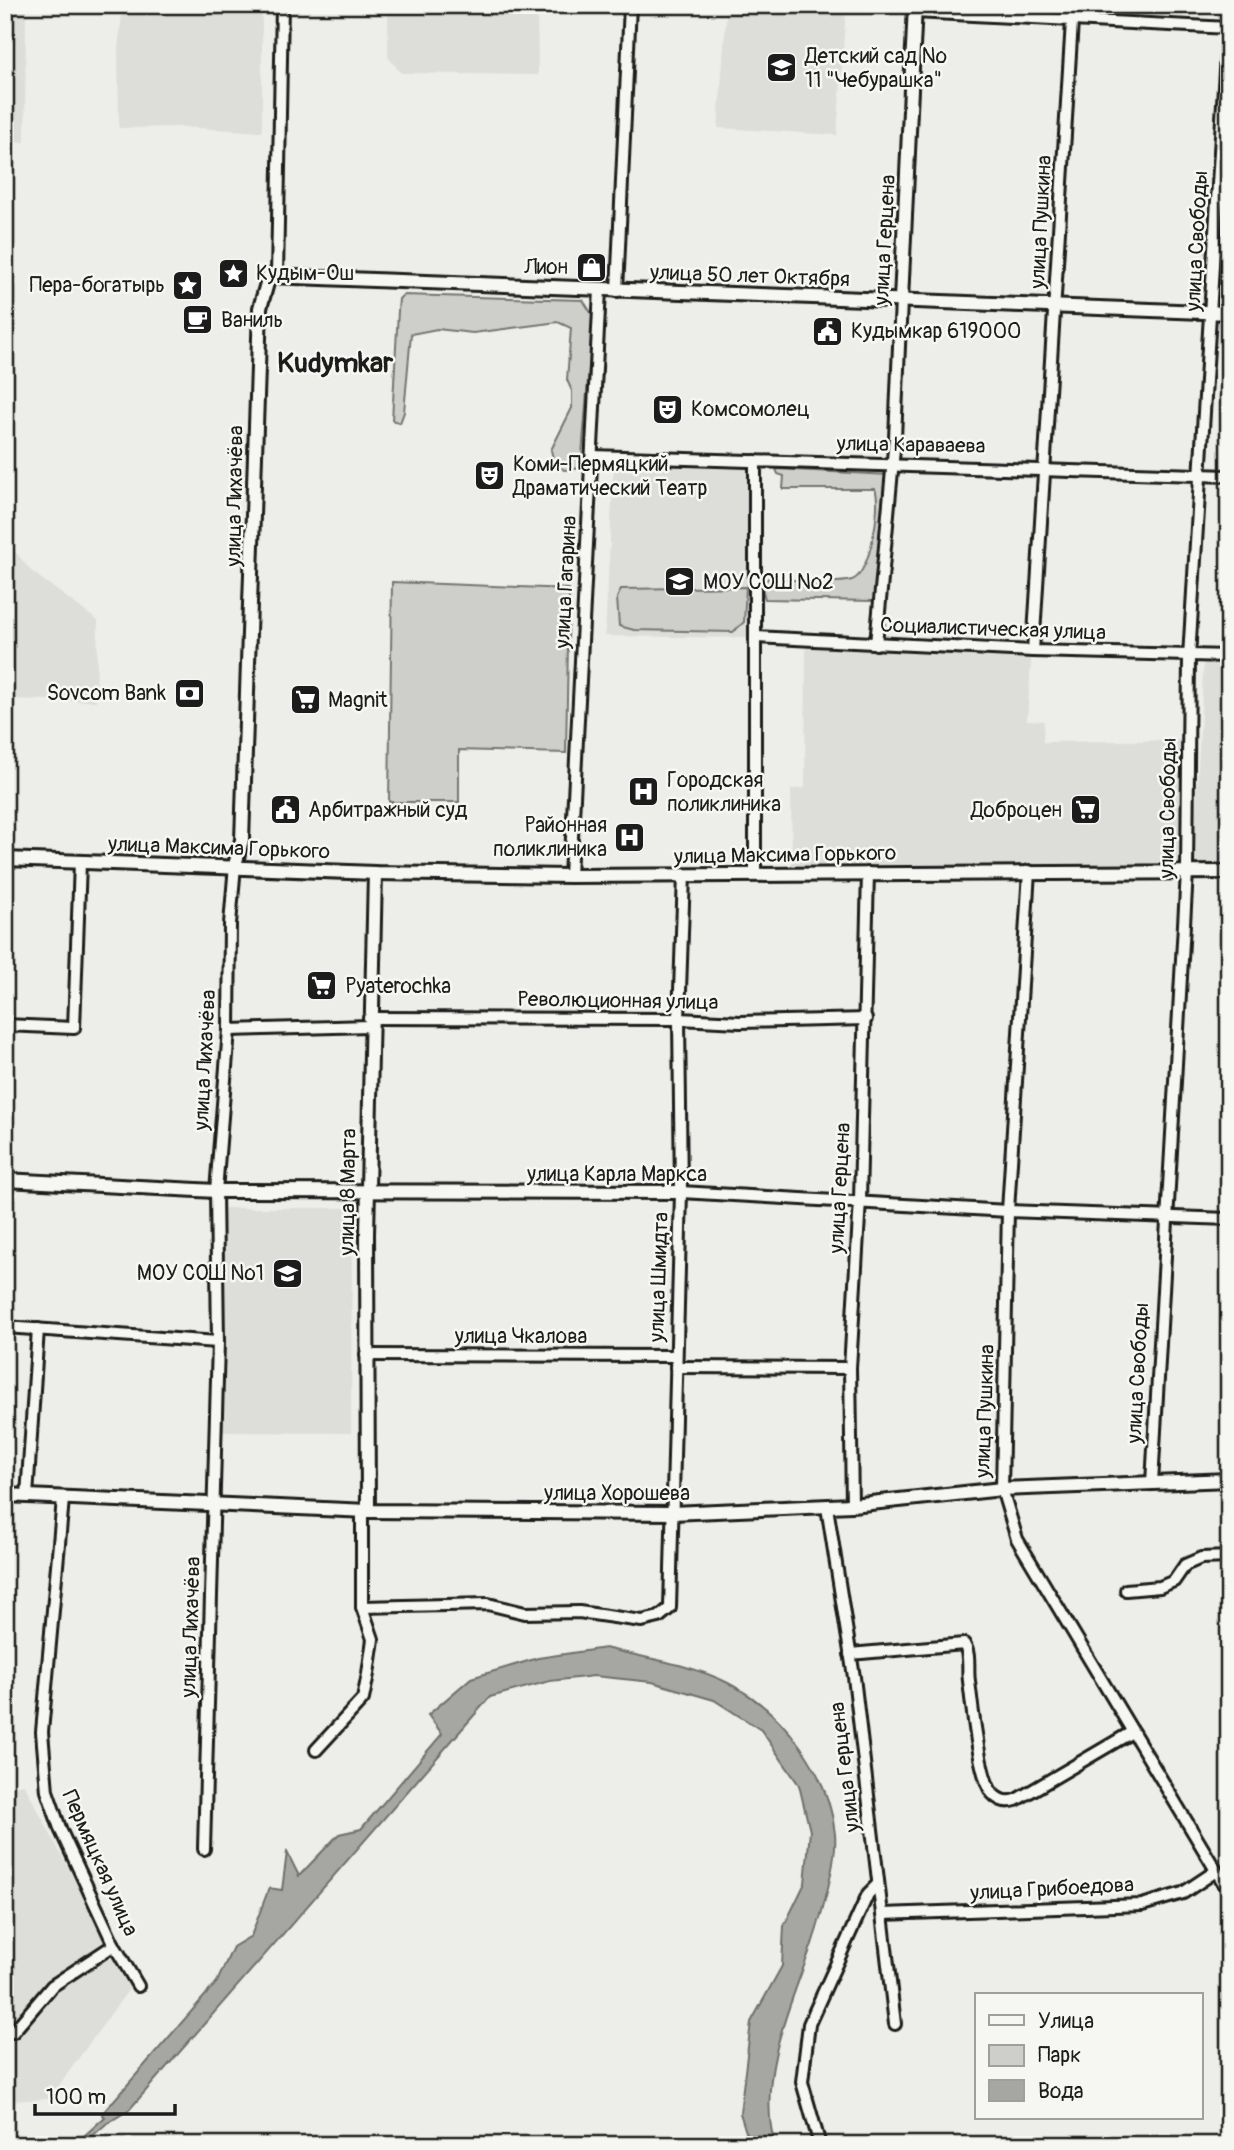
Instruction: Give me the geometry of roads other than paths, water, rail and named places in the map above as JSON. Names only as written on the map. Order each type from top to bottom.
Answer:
[{"type":"street","name":"улица Лихачёва","points":[[204,1849],[218,1342],[216,1191],[229,1030],[230,924],[235,866],[243,827],[260,308],[273,276],[282,5]]},
{"type":"street","points":[[617,291],[630,5]]},
{"type":"street","name":"улица Пушкина","points":[[1033,651],[1073,5]]},
{"type":"street","name":"улица Свободы","points":[[1152,1483],[1187,873],[1189,657],[1225,134],[1229,5]]},
{"type":"street","points":[[915,8],[1228,28]]},
{"type":"street","name":"улица Герцена","points":[[876,644],[892,464],[915,8]]},
{"type":"street","name":"улица 50 лет Октября","points":[[273,276],[617,291],[1055,304],[1229,313]]},
{"type":"street","name":"улица Гагарина","points":[[570,876],[600,290]]},
{"type":"street","name":"улица Караваева","points":[[592,456],[1045,468],[1229,476]]},
{"type":"street","points":[[755,461],[755,874]]},
{"type":"street","name":"Социалистическая улица","points":[[755,638],[1189,657],[1229,656]]},
{"type":"street","name":"улица Максима Горького","points":[[5,859],[375,873],[570,876],[1029,871],[1229,872]]},
{"type":"street","points":[[5,1025],[74,1028],[80,862]]},
{"type":"street","name":"улица Пушкина","points":[[1029,871],[1008,1211],[1002,1489],[1017,1539],[1229,1892]]},
{"type":"street","name":"улица 8 Марта","points":[[365,1511],[369,1022],[375,873]]},
{"type":"street","name":"улица Герцена","points":[[852,1505],[850,1368],[860,1200],[868,873]]},
{"type":"street","name":"улица Шмидта","points":[[362,1607],[488,1604],[524,1613],[579,1612],[642,1620],[659,1617],[670,1608],[681,1192],[679,1019],[684,875]]},
{"type":"street","name":"Революционная улица","points":[[229,1030],[369,1022],[866,1020]]},
{"type":"street","name":"улица Карла Маркса","points":[[5,1180],[216,1191],[681,1192],[860,1200],[1008,1211],[1229,1219]]},
{"type":"street","points":[[5,1327],[218,1342]]},
{"type":"street","points":[[27,1496],[38,1329]]},
{"type":"street","name":"улица Чкалова","points":[[366,1355],[676,1361],[850,1368]]},
{"type":"street","name":"улица Хорошева","points":[[5,1495],[365,1511],[672,1513],[827,1507],[1002,1489],[1229,1480]]},
{"type":"street","name":"Пермяцкая улица","points":[[63,1499],[42,1731],[47,1791],[61,1830],[114,1945],[138,1986]]},
{"type":"street","name":"улица Герцена","points":[[827,1507],[850,1654],[895,2024]]},
{"type":"street","points":[[316,1749],[363,1699],[373,1639],[362,1607],[365,1511]]},
{"type":"street","points":[[1126,1590],[1160,1587],[1174,1581],[1185,1565],[1201,1558],[1229,1557]]},
{"type":"street","points":[[850,1654],[964,1644],[969,1652],[968,1679],[984,1775],[994,1795],[1002,1801],[1016,1800],[1132,1731]]},
{"type":"street","name":"улица Грибоедова","points":[[882,1914],[1142,1905],[1183,1893],[1216,1871]]},
{"type":"street","points":[[820,2145],[802,2082],[809,2024],[867,1894],[878,1884]]},
{"type":"street","points":[[13,2032],[52,1986],[114,1945]]},
{"type":"water","points":[[605,1648],[699,1671],[714,1676],[748,1695],[767,1710],[800,1746],[813,1766],[831,1811],[835,1846],[826,1896],[776,2050],[769,2098],[775,2145],[750,2145],[740,2113],[751,2022],[782,1966],[784,1926],[805,1883],[810,1831],[799,1785],[761,1730],[714,1700],[652,1682],[594,1676],[550,1681],[490,1697],[129,2110],[106,2124],[82,2145],[74,2145],[105,2117],[102,2114],[217,1982],[233,1947],[251,1936],[269,1888],[282,1890],[287,1852],[299,1876],[339,1834],[361,1829],[442,1734],[428,1715],[471,1678],[538,1658]]},
{"type":"place","name":"Детский сад № 11 \"Чебурашка\"","points":[[782,68]]},
{"type":"place","name":"Лион","points":[[591,267]]},
{"type":"place","name":"Кудым-Ош","points":[[233,273]]},
{"type":"place","name":"Пера-богатырь","points":[[188,285]]},
{"type":"place","name":"Ваниль","points":[[198,320]]},
{"type":"place","name":"Кудымкар 619000","points":[[828,331]]},
{"type":"place","name":"Комсомолец","points":[[668,409]]},
{"type":"place","name":"Коми-Пермяцкий Драматический Театр","points":[[490,476]]},
{"type":"place","name":"МОУ СОШ №2","points":[[680,582]]},
{"type":"place","name":"Sovcom Bank","points":[[189,693]]},
{"type":"place","name":"Magnit","points":[[305,700]]},
{"type":"place","name":"Городская поликлиника","points":[[644,792]]},
{"type":"place","name":"Арбитражный суд","points":[[285,810]]},
{"type":"place","name":"Доброцен","points":[[1085,810]]},
{"type":"place","name":"Районная поликлиника","points":[[630,837]]},
{"type":"place","name":"Pyaterochka","points":[[322,986]]},
{"type":"place","name":"МОУ СОШ №1","points":[[287,1273]]},
{"type":"district","name":"Kudymkar","points":[[335,363]]}]
